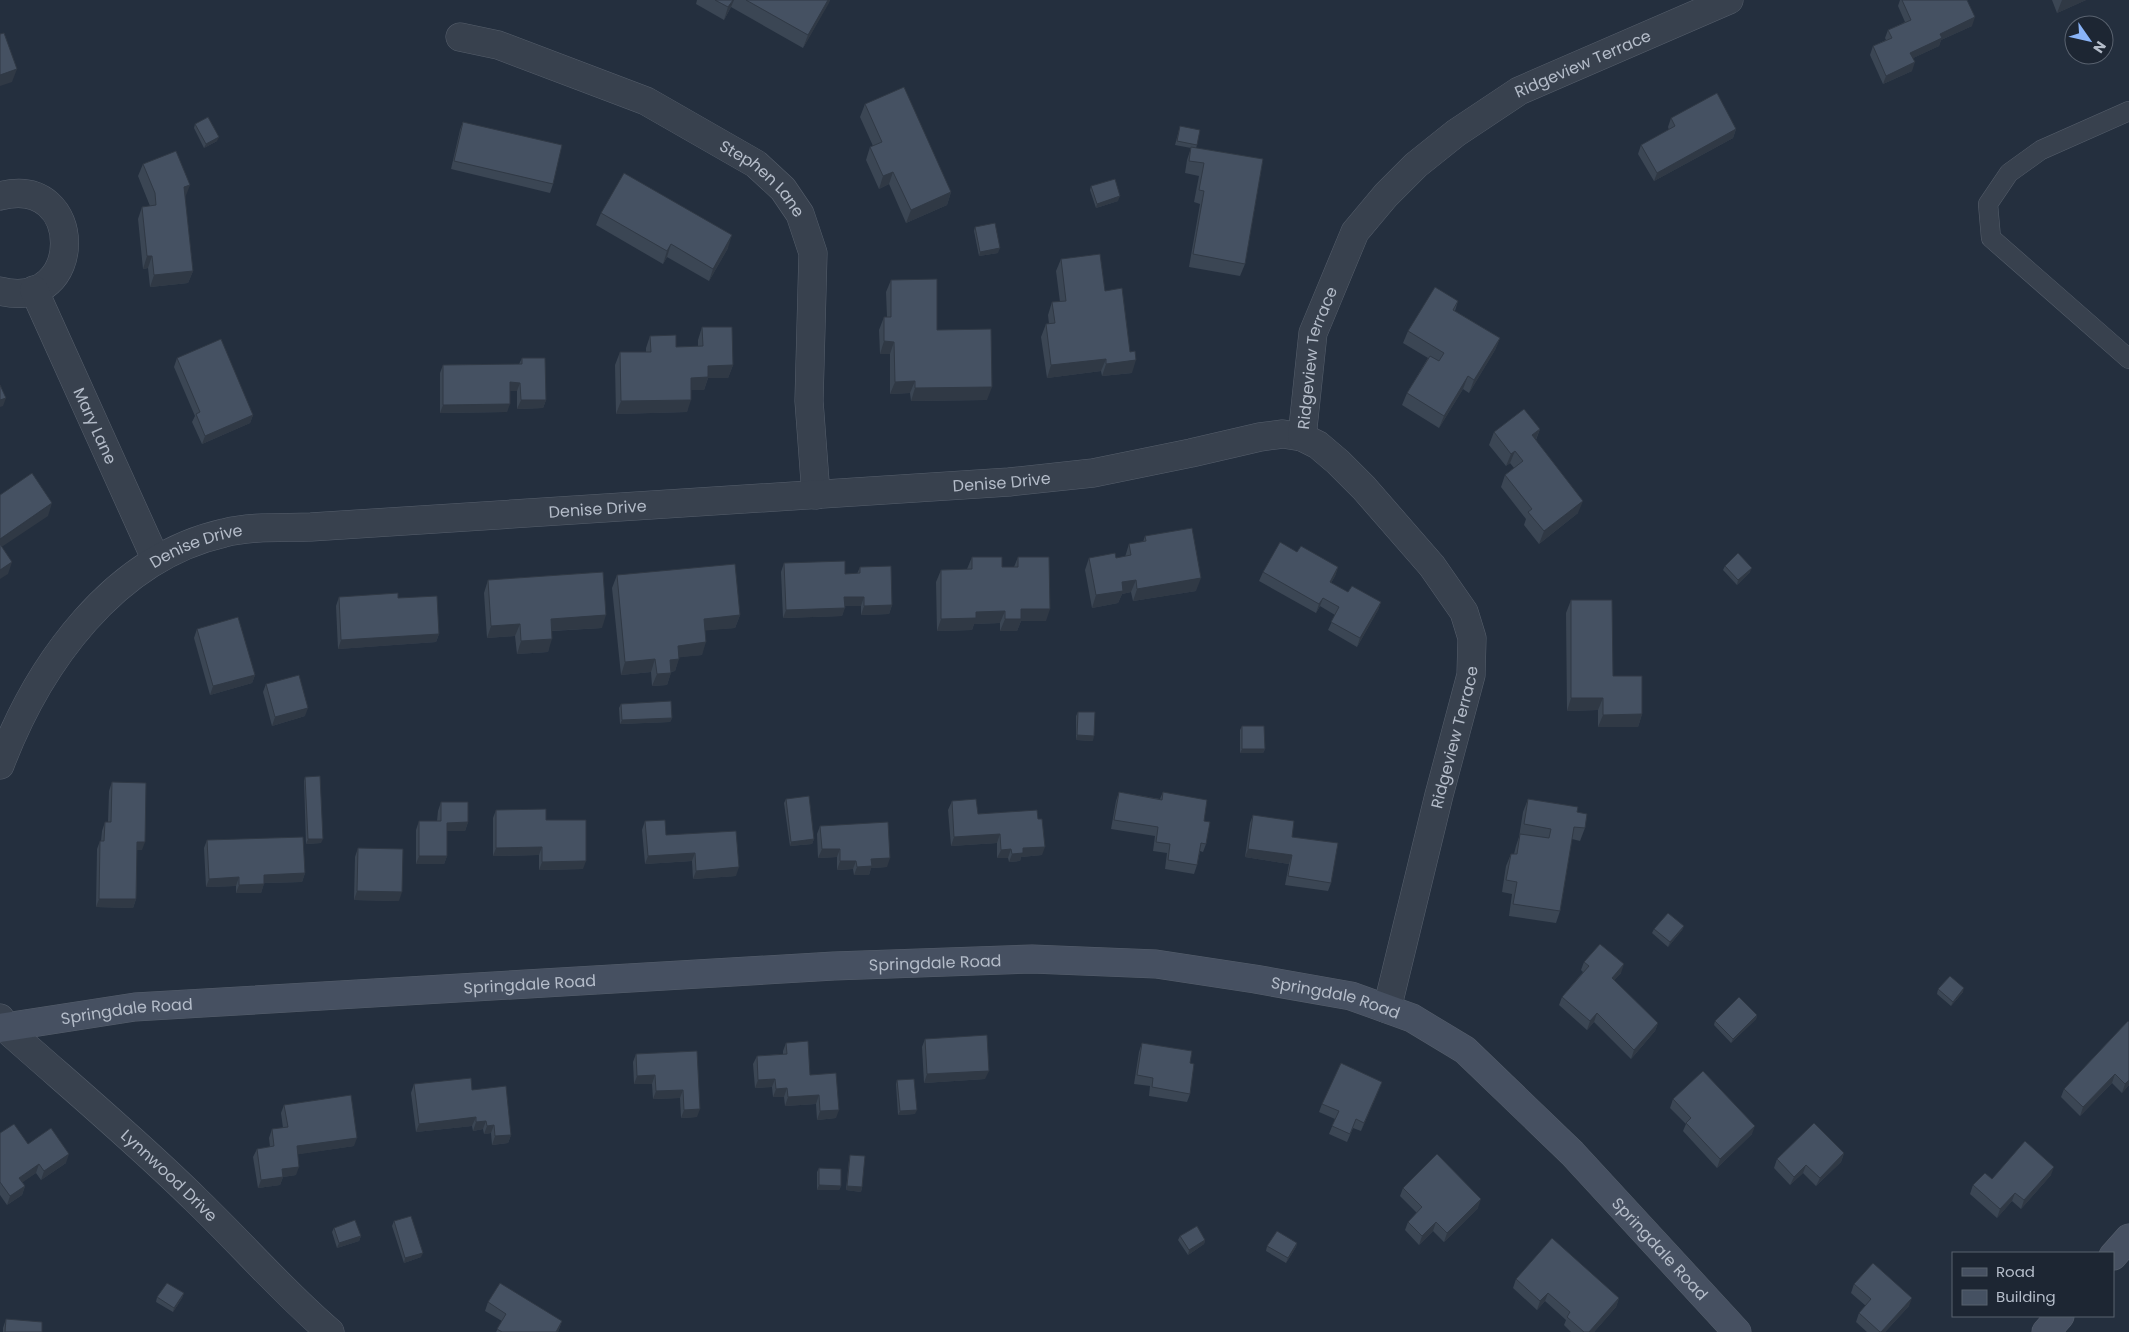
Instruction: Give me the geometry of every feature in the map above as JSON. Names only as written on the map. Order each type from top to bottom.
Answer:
[{"type":"street","name":"Ridgeview Terrace","points":[[1387,1009],[1439,795],[1471,675],[1472,638],[1464,612],[1432,566],[1364,488],[1338,462],[1318,445],[1302,437],[1312,333],[1355,232],[1386,195],[1416,165],[1456,133],[1520,91],[1729,0]]},
{"type":"street","name":"Stephen Lane","points":[[460,37],[498,45],[646,101],[705,133],[756,164],[784,189],[800,214],[814,252],[809,401],[816,495]]},
{"type":"street","points":[[0,196],[22,193],[44,201],[54,209],[65,230],[66,242],[61,266],[54,276],[34,290],[12,294],[0,291]]},
{"type":"street","name":"Mary Lane","points":[[34,290],[156,560]]},
{"type":"street","name":"Denise Drive","points":[[0,765],[30,695],[57,654],[79,627],[112,595],[156,560],[201,540],[224,533],[253,529],[1009,482],[1093,473],[1191,453],[1260,436],[1283,434],[1302,437]]},
{"type":"street","name":"Springdale Road","points":[[1,1024],[164,1005],[834,966],[1032,959],[1156,964],[1351,996],[1412,1018],[1465,1050],[1572,1153],[1737,1332]]},
{"type":"street","name":"Lynnwood Drive","points":[[1,1024],[197,1200],[270,1277],[330,1332]]},
{"type":"street","points":[[2114,1255],[2129,1238]]},
{"type":"street","points":[[2046,1332],[2059,1317]]},
{"type":"lane","points":[[2129,111],[2041,150],[2009,173],[1988,204],[1991,238],[2129,360]]},
{"type":"building","points":[[715,0],[733,0],[728,7]]},
{"type":"building","points":[[746,0],[828,0],[808,35]]},
{"type":"building","points":[[1902,0],[1967,0],[1975,17],[1940,34],[1942,38],[1910,53],[1915,62],[1886,76],[1873,46],[1892,38],[1888,30],[1911,20]]},
{"type":"building","points":[[4,33],[17,69],[0,75],[0,34]]},
{"type":"building","points":[[904,87],[951,192],[911,210],[893,172],[883,176],[870,147],[882,142],[865,104]]},
{"type":"building","points":[[1717,93],[1736,129],[1657,173],[1641,145],[1675,126],[1671,118]]},
{"type":"building","points":[[208,117],[219,137],[206,144],[195,124]]},
{"type":"building","points":[[463,122],[562,145],[553,184],[454,161]]},
{"type":"building","points":[[1180,126],[1200,130],[1197,145],[1177,141]]},
{"type":"building","points":[[1191,147],[1263,159],[1245,264],[1193,254],[1204,191],[1199,190],[1204,163],[1189,161]]},
{"type":"building","points":[[176,151],[190,185],[184,187],[193,271],[154,275],[152,256],[147,256],[142,207],[156,205],[155,193],[143,164]]},
{"type":"building","points":[[624,173],[732,235],[713,269],[671,244],[667,251],[601,213]]},
{"type":"building","points":[[1115,179],[1120,196],[1097,204],[1091,186]]},
{"type":"building","points":[[995,223],[1000,248],[980,252],[975,227]]},
{"type":"building","points":[[1100,254],[1105,291],[1122,288],[1130,352],[1135,351],[1136,360],[1106,364],[1106,359],[1051,365],[1046,324],[1055,323],[1052,302],[1066,301],[1061,259]]},
{"type":"building","points":[[937,279],[937,330],[991,329],[992,387],[915,388],[915,381],[895,382],[894,342],[884,341],[884,317],[891,317],[891,280]]},
{"type":"building","points":[[1435,287],[1458,301],[1453,310],[1500,338],[1474,380],[1468,376],[1444,416],[1407,393],[1430,356],[1439,361],[1444,353],[1408,331]]},
{"type":"building","points":[[702,327],[732,327],[733,365],[708,366],[708,377],[691,378],[691,400],[621,401],[620,352],[651,352],[650,336],[676,335],[676,347],[703,346]]},
{"type":"building","points":[[221,339],[253,415],[205,436],[196,414],[200,412],[177,358]]},
{"type":"building","points":[[522,358],[545,358],[546,400],[521,400],[520,383],[510,382],[510,404],[443,405],[443,365],[522,364]]},
{"type":"building","points":[[0,385],[6,398],[0,400]]},
{"type":"building","points":[[1524,409],[1540,429],[1532,435],[1583,501],[1544,531],[1528,512],[1532,509],[1505,475],[1523,461],[1515,451],[1511,454],[1494,432]]},
{"type":"building","points":[[32,473],[52,503],[0,539],[0,495]]},
{"type":"building","points":[[1192,528],[1201,578],[1137,589],[1136,580],[1122,582],[1123,591],[1096,595],[1089,558],[1115,553],[1116,558],[1131,555],[1129,544],[1146,541],[1145,536]]},
{"type":"building","points":[[1280,542],[1297,552],[1301,546],[1338,567],[1330,582],[1348,592],[1352,586],[1381,602],[1360,638],[1331,622],[1339,607],[1323,598],[1319,604],[1263,572]]},
{"type":"building","points":[[0,544],[12,562],[0,570]]},
{"type":"building","points":[[1738,553],[1752,568],[1738,580],[1725,566]]},
{"type":"building","points":[[972,557],[1002,557],[1002,567],[1018,567],[1018,557],[1049,557],[1050,609],[1021,609],[1021,619],[1005,619],[1005,611],[976,612],[976,618],[941,619],[941,570],[972,569]]},
{"type":"building","points":[[845,561],[845,574],[860,573],[860,567],[891,566],[892,605],[864,606],[864,597],[844,597],[845,608],[786,610],[784,563]]},
{"type":"building","points":[[735,564],[740,615],[704,619],[706,642],[678,646],[679,659],[670,660],[671,673],[657,674],[655,659],[625,662],[617,575]]},
{"type":"building","points":[[603,572],[606,615],[551,619],[552,639],[521,641],[520,624],[491,626],[488,580]]},
{"type":"building","points":[[398,593],[398,598],[437,596],[439,634],[341,640],[339,597]]},
{"type":"building","points":[[1571,600],[1612,600],[1613,676],[1642,676],[1642,714],[1603,715],[1603,698],[1571,698]]},
{"type":"building","points":[[238,617],[255,675],[213,686],[197,629]]},
{"type":"building","points":[[299,675],[308,708],[275,717],[266,684]]},
{"type":"building","points":[[671,701],[672,718],[622,720],[621,704]]},
{"type":"building","points":[[1078,712],[1095,712],[1094,736],[1077,735]]},
{"type":"building","points":[[1242,726],[1264,726],[1265,749],[1242,749]]},
{"type":"building","points":[[320,776],[323,839],[308,839],[305,777]]},
{"type":"building","points":[[112,782],[146,783],[145,842],[137,842],[136,899],[99,899],[100,841],[104,841],[105,822],[111,822]]},
{"type":"building","points":[[1119,792],[1162,800],[1163,792],[1207,800],[1204,821],[1210,822],[1206,844],[1201,843],[1197,865],[1168,860],[1170,844],[1156,842],[1158,827],[1114,820]]},
{"type":"building","points":[[809,796],[814,839],[791,842],[786,799]]},
{"type":"building","points":[[976,799],[978,814],[1037,810],[1038,819],[1042,819],[1045,847],[1023,848],[1023,853],[1012,854],[1011,849],[1001,850],[1000,834],[954,837],[952,801]]},
{"type":"building","points":[[1528,799],[1578,807],[1577,812],[1587,814],[1585,828],[1574,827],[1560,911],[1513,904],[1517,882],[1506,880],[1511,854],[1517,854],[1520,834],[1549,838],[1551,829],[1524,824]]},
{"type":"building","points":[[441,802],[468,802],[468,822],[447,823],[447,856],[419,856],[419,821],[441,821]]},
{"type":"building","points":[[546,809],[546,820],[586,820],[586,861],[542,862],[542,847],[496,848],[496,810]]},
{"type":"building","points":[[1253,815],[1294,821],[1292,837],[1338,843],[1331,883],[1288,876],[1292,855],[1248,849]]},
{"type":"building","points":[[665,820],[666,835],[736,831],[739,867],[696,871],[695,853],[648,856],[645,821]]},
{"type":"building","points":[[888,822],[890,858],[871,859],[872,866],[857,867],[856,861],[840,861],[840,849],[822,849],[820,826]]},
{"type":"building","points":[[303,837],[305,873],[264,875],[264,884],[239,885],[239,877],[209,879],[207,840]]},
{"type":"building","points":[[358,848],[403,849],[402,892],[357,891]]},
{"type":"building","points":[[1668,913],[1684,926],[1670,942],[1654,929]]},
{"type":"building","points":[[1600,944],[1624,964],[1612,978],[1658,1023],[1634,1050],[1597,1013],[1590,1021],[1562,997],[1589,966],[1584,962]]},
{"type":"building","points":[[1950,976],[1964,988],[1953,1002],[1938,989]]},
{"type":"building","points":[[1739,997],[1757,1015],[1733,1039],[1715,1021]]},
{"type":"building","points":[[2128,1021],[2129,1080],[2125,1084],[2115,1074],[2083,1107],[2064,1089]]},
{"type":"building","points":[[987,1035],[989,1071],[927,1074],[925,1039]]},
{"type":"building","points":[[808,1041],[810,1075],[836,1073],[839,1110],[820,1111],[819,1095],[788,1097],[787,1088],[776,1089],[775,1079],[758,1080],[757,1056],[787,1054],[786,1043]]},
{"type":"building","points":[[1142,1043],[1192,1051],[1190,1063],[1194,1064],[1190,1094],[1152,1087],[1153,1078],[1137,1075]]},
{"type":"building","points":[[697,1051],[700,1109],[684,1110],[683,1090],[656,1091],[655,1075],[637,1076],[636,1054]]},
{"type":"building","points":[[1341,1063],[1382,1082],[1364,1123],[1356,1119],[1350,1134],[1332,1126],[1339,1111],[1322,1104]]},
{"type":"building","points":[[1703,1071],[1755,1126],[1720,1159],[1686,1123],[1691,1118],[1673,1099]]},
{"type":"building","points":[[471,1078],[472,1090],[506,1086],[511,1135],[495,1136],[494,1125],[487,1126],[486,1121],[476,1122],[476,1117],[419,1124],[414,1084]]},
{"type":"building","points":[[914,1079],[917,1110],[900,1111],[897,1080]]},
{"type":"building","points":[[351,1095],[357,1138],[297,1146],[299,1167],[282,1169],[283,1177],[261,1180],[257,1149],[274,1146],[272,1129],[288,1127],[284,1105]]},
{"type":"building","points":[[1814,1123],[1844,1153],[1820,1178],[1806,1165],[1794,1177],[1777,1159]]},
{"type":"building","points":[[14,1124],[28,1144],[51,1128],[69,1154],[44,1171],[39,1164],[19,1178],[25,1186],[10,1196],[0,1182],[0,1133]]},
{"type":"building","points":[[2025,1141],[2054,1167],[2024,1200],[2015,1193],[2000,1209],[1973,1185],[1985,1173],[1992,1179]]},
{"type":"building","points":[[1437,1154],[1481,1199],[1447,1233],[1436,1222],[1422,1236],[1408,1222],[1422,1207],[1403,1188]]},
{"type":"building","points":[[850,1155],[865,1156],[862,1187],[847,1186]]},
{"type":"building","points":[[819,1168],[841,1169],[841,1186],[819,1185]]},
{"type":"building","points":[[411,1216],[423,1253],[405,1258],[394,1221]]},
{"type":"building","points":[[355,1220],[361,1236],[339,1243],[334,1228]]},
{"type":"building","points":[[1197,1226],[1205,1240],[1189,1250],[1180,1236]]},
{"type":"building","points":[[1277,1231],[1297,1243],[1288,1258],[1267,1246]]},
{"type":"building","points":[[1552,1238],[1619,1298],[1589,1332],[1584,1332],[1567,1317],[1570,1312],[1548,1293],[1540,1301],[1516,1279]]},
{"type":"building","points":[[1873,1263],[1912,1298],[1881,1332],[1859,1313],[1871,1299],[1854,1284]]},
{"type":"building","points":[[167,1283],[184,1293],[174,1308],[157,1297]]},
{"type":"building","points":[[500,1283],[562,1321],[556,1332],[502,1332],[497,1329],[506,1314],[488,1302]]},
{"type":"building","points":[[6,1319],[42,1322],[42,1332],[5,1332]]}]
